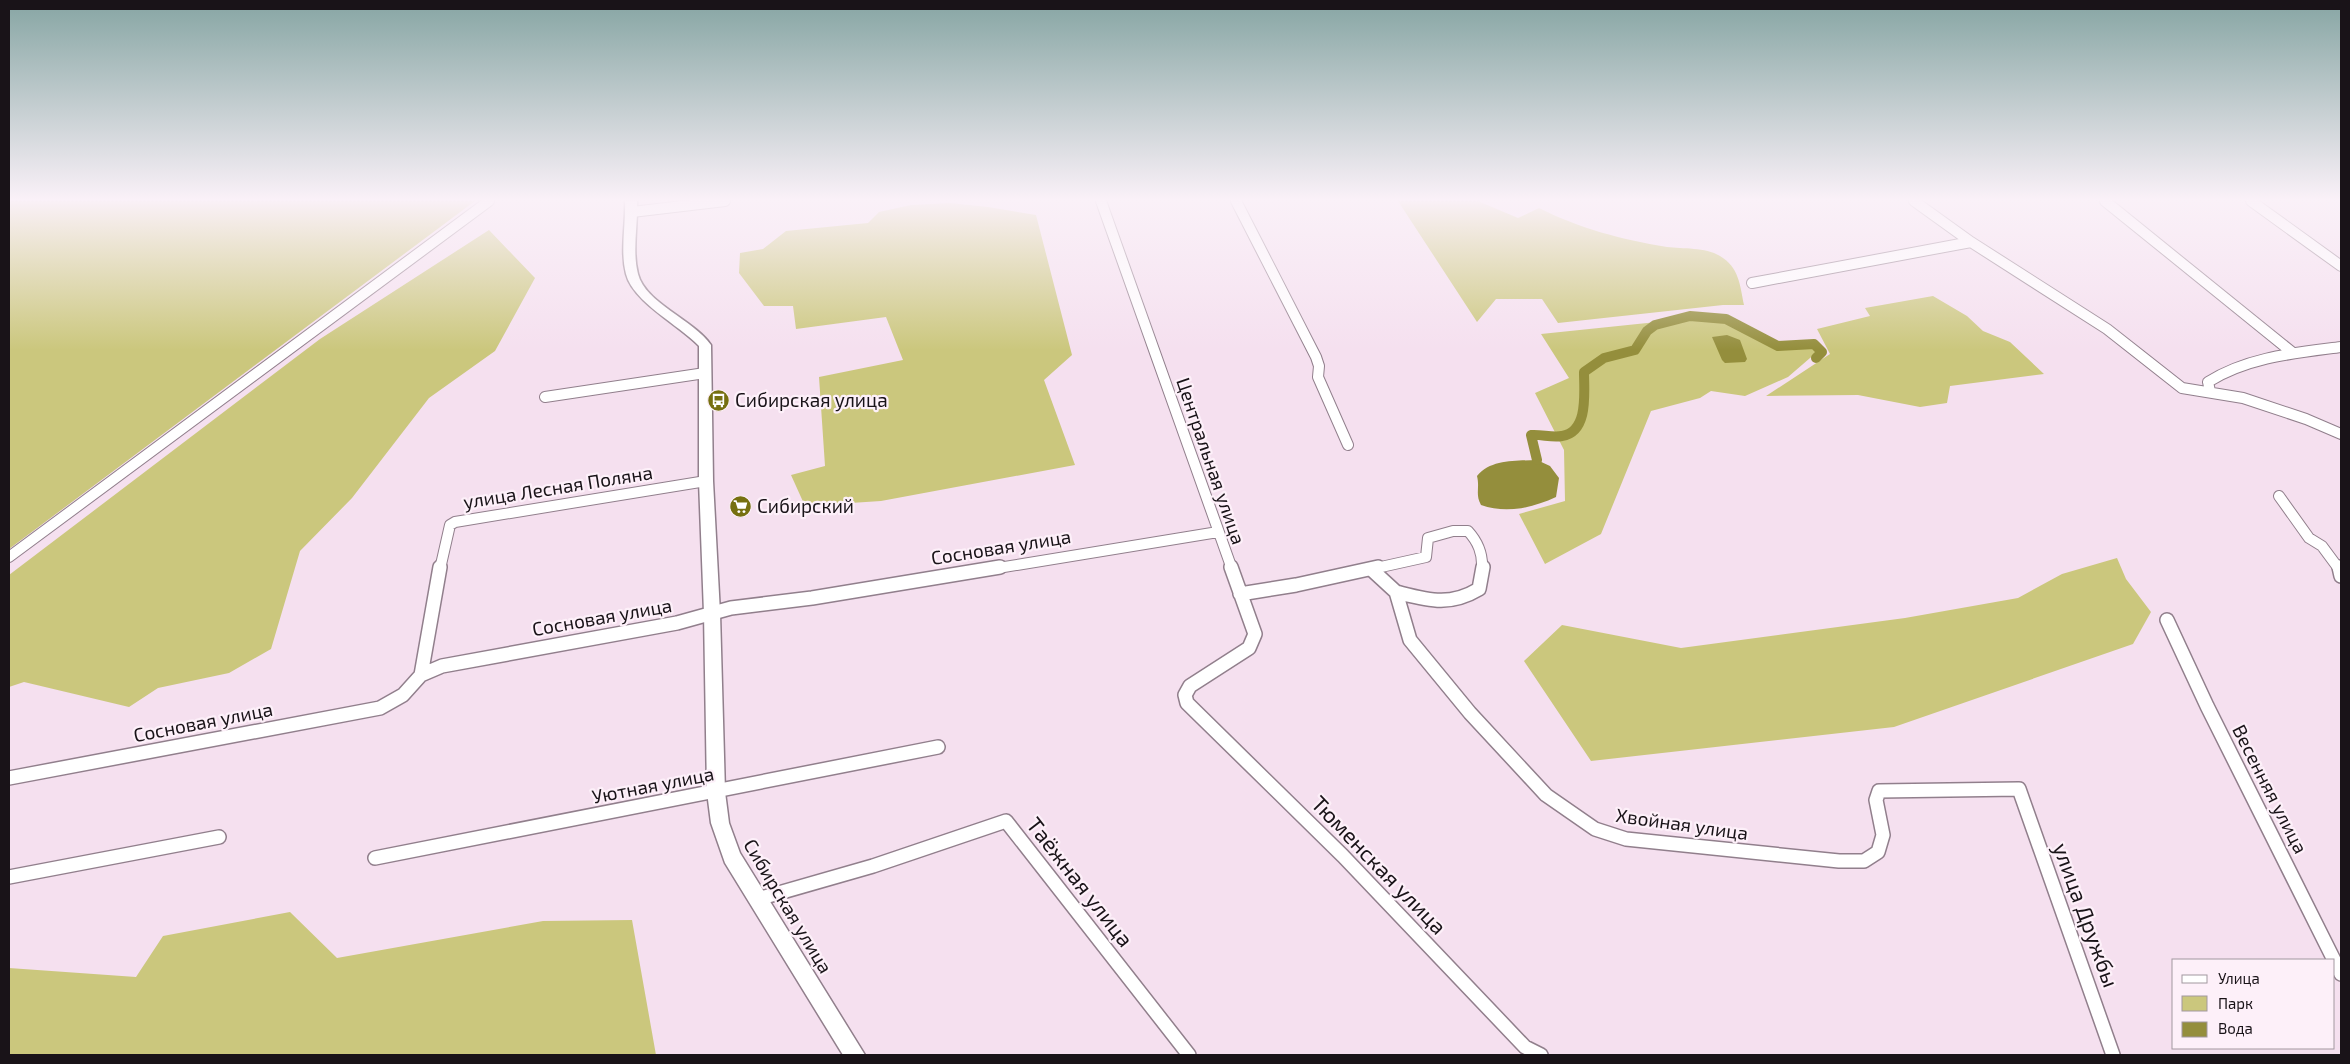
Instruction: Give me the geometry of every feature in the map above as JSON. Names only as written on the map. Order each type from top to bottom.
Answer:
[{"type":"street","points":[[9,557],[422,251]]},
{"type":"street","name":"Сибирская улица","points":[[632,251],[632,276],[640,290],[696,333],[705,345],[706,481],[712,613],[716,792],[720,823],[732,856],[855,1055]]},
{"type":"street","name":"Центральная улица","points":[[1119,251],[1255,634],[1254,641],[1249,648],[1190,686],[1185,695],[1187,703]]},
{"type":"street","points":[[1261,251],[1316,357],[1319,366],[1318,377],[1348,445]]},
{"type":"street","points":[[1752,283],[1925,251]]},
{"type":"street","points":[[1985,251],[2107,329],[2182,388],[2210,391],[2243,398],[2298,416],[2341,434]]},
{"type":"street","points":[[2165,251],[2293,354]]},
{"type":"street","points":[[2320,251],[2341,266]]},
{"type":"street","points":[[2210,391],[2208,382],[2217,375],[2238,367],[2293,354],[2341,347]]},
{"type":"street","points":[[545,397],[705,372]]},
{"type":"street","name":"улица Лесная Поляна","points":[[421,675],[445,540],[450,525],[455,522],[706,481]]},
{"type":"street","points":[[2279,496],[2309,538],[2322,546],[2339,568],[2341,576]]},
{"type":"street","points":[[1240,594],[1426,557],[1428,538],[1453,531],[1468,531],[1475,538],[1485,562],[1479,589],[1455,601],[1430,601],[1396,592],[1371,569]]},
{"type":"street","name":"Сосновая улица","points":[[9,778],[380,708],[403,695],[421,675],[442,666],[677,623],[712,613],[758,604],[812,598],[1218,532]]},
{"type":"street","name":"Хвойная улица","points":[[1396,592],[1410,640],[1470,713],[1546,795],[1595,829],[1626,839],[1839,861],[1864,861],[1878,852],[1883,835],[1876,800],[1879,791],[2019,789]]},
{"type":"street","name":"Весенняя улица","points":[[2167,620],[2207,706],[2334,959]]},
{"type":"street","name":"Тюменская улица","points":[[1187,703],[1342,856],[1514,1036],[1525,1046],[1541,1055]]},
{"type":"street","name":"Уютная улица","points":[[375,858],[938,747]]},
{"type":"street","name":"улица Дружбы","points":[[2019,789],[2113,1055]]},
{"type":"street","name":"Таёжная улица","points":[[758,899],[873,866],[1006,821],[1189,1055]]},
{"type":"street","points":[[9,877],[218,837]]},
{"type":"street","name":"Весенняя улица","points":[[2335,962],[2341,974]]},
{"type":"green space","points":[[9,251],[409,251],[9,549]]},
{"type":"green space","points":[[457,251],[509,251],[535,278],[495,351],[429,398],[352,498],[300,551],[271,649],[229,673],[158,688],[129,707],[24,682],[9,687],[9,575],[320,339]]},
{"type":"green space","points":[[753,251],[1045,251],[1072,355],[1044,380],[1075,465],[881,501],[805,506],[791,475],[825,466],[819,377],[903,360],[886,317],[796,329],[793,306],[764,306],[739,273],[740,253]]},
{"type":"green space","points":[[1430,251],[1708,251],[1726,260],[1735,271],[1744,305],[1723,305],[1558,323],[1542,299],[1496,299],[1477,322]]},
{"type":"green space","points":[[1933,296],[1967,316],[1983,331],[2010,342],[2044,374],[1950,386],[1947,403],[1920,407],[1858,395],[1766,396],[1830,354],[1817,329],[1870,316],[1865,308]]},
{"type":"green space","points":[[1705,317],[1730,324],[1774,349],[1808,345],[1817,352],[1788,377],[1745,396],[1711,391],[1700,398],[1651,411],[1601,534],[1545,564],[1519,514],[1565,501],[1564,450],[1535,393],[1569,378],[1541,334]]},
{"type":"green space","points":[[2117,558],[2126,579],[2151,612],[2133,644],[1894,727],[1591,761],[1524,661],[1562,625],[1681,648],[1905,618],[2018,598],[2062,574]]},
{"type":"green space","points":[[290,912],[337,958],[543,921],[632,920],[656,1055],[9,1055],[9,968],[136,977],[163,936]]},
{"type":"water","points":[[1727,335],[1740,340],[1747,359],[1745,362],[1725,363],[1722,360],[1712,337]]},
{"type":"water","points":[[1537,460],[1550,466],[1559,478],[1556,497],[1528,507],[1519,508],[1500,509],[1481,505],[1478,498],[1477,476],[1483,470],[1489,466],[1504,462]]},
{"type":"waterway","points":[[1537,460],[1531,435],[1562,436],[1571,433],[1577,427],[1583,410],[1584,372],[1604,358],[1635,350],[1647,331],[1655,325],[1690,316],[1726,319],[1778,346],[1814,344],[1822,352],[1816,358]]},
{"type":"place","name":"Сибирская улица","points":[[719,400]]},
{"type":"place","name":"Сибирский","points":[[741,506]]}]
